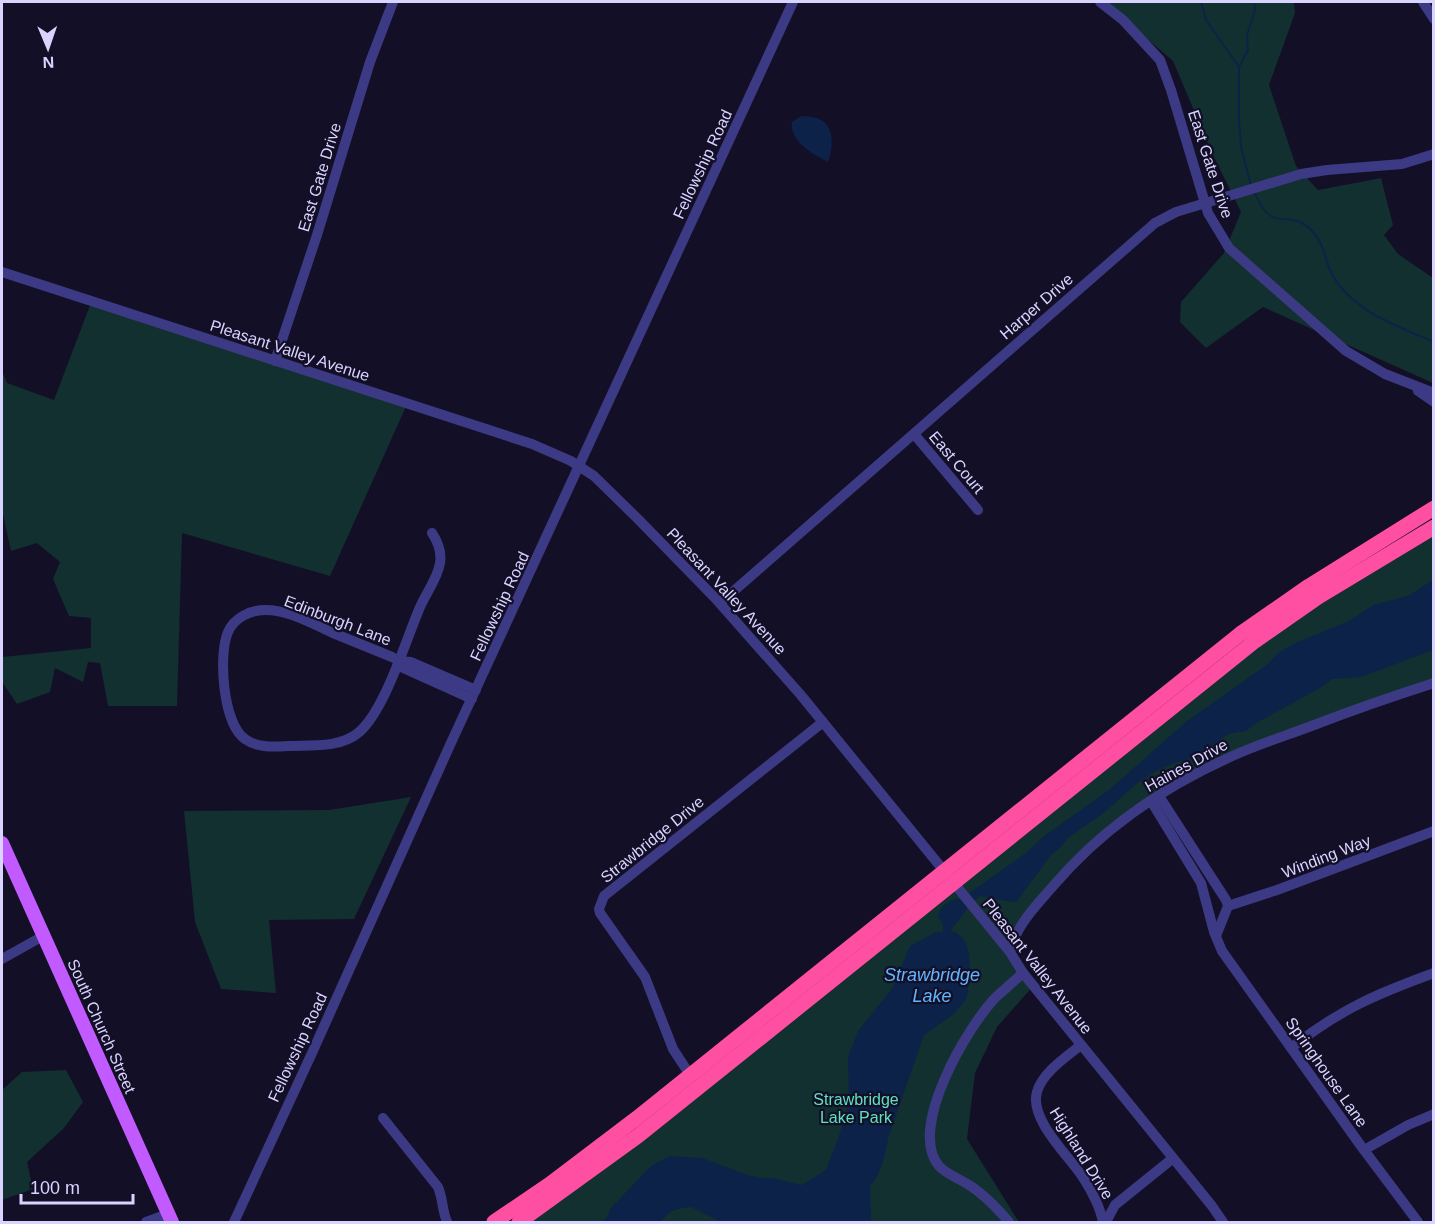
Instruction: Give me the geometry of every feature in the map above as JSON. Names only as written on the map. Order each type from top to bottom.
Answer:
[{"type":"highway","points":[[494,1222],[594,1151],[690,1075],[953,882],[1255,623],[1309,586],[1434,508]]},
{"type":"highway","points":[[519,1222],[631,1142],[1255,641],[1318,597],[1434,527]]},
{"type":"main road","name":"South Church Street","points":[[2,843],[170,1219]]},
{"type":"street","name":"East Gate Drive","points":[[275,361],[318,235],[370,62],[393,2]]},
{"type":"street","name":"Fellowship Road","points":[[234,1222],[793,2]]},
{"type":"street","name":"East Gate Drive","points":[[1100,2],[1123,20],[1160,60],[1205,203],[1214,225],[1229,248],[1312,323],[1358,359],[1402,381],[1434,393]]},
{"type":"street","points":[[1423,2],[1434,19]]},
{"type":"street","name":"Harper Drive","points":[[720,603],[1155,223],[1176,212],[1307,173],[1402,164],[1434,154]]},
{"type":"street","name":"Pleasant Valley Avenue","points":[[2,272],[532,444],[579,466],[594,476],[720,603],[823,722],[1010,952],[1023,973],[1223,1222]]},
{"type":"street","name":"East Gate Drive","points":[[1402,381],[1434,402]]},
{"type":"street","name":"East Court","points":[[914,434],[978,510]]},
{"type":"street","points":[[399,661],[418,610],[434,582],[440,564],[440,547],[432,533]]},
{"type":"street","name":"Edinburgh Lane","points":[[399,661],[366,726],[352,738],[344,741],[291,746],[260,746],[243,738],[232,723],[225,686],[225,639],[233,623],[248,613],[267,610],[310,621],[392,657],[399,661],[401,668],[474,695]]},
{"type":"street","name":"Haines Drive","points":[[1010,952],[1014,936],[1025,918],[1077,860],[1116,825],[1155,798],[1205,770],[1256,746],[1434,683]]},
{"type":"street","name":"Strawbridge Drive","points":[[690,1075],[673,1049],[645,976],[599,909],[604,896],[823,722]]},
{"type":"street","points":[[1155,798],[1223,892],[1228,906],[1216,936]]},
{"type":"street","name":"Springhouse Lane","points":[[1155,798],[1201,884],[1216,936],[1228,959],[1418,1222]]},
{"type":"street","name":"Winding Way","points":[[1228,906],[1434,831]]},
{"type":"street","name":"Springhouse Lane","points":[[1201,884],[1228,906]]},
{"type":"street","points":[[2,959],[43,936]]},
{"type":"street","points":[[1009,1222],[981,1193],[940,1167],[930,1147],[930,1133],[935,1106],[946,1074],[958,1050],[996,997],[1023,973]]},
{"type":"street","points":[[1291,1048],[1324,1023],[1360,1001],[1434,973]]},
{"type":"street","name":"Highland Drive","points":[[1081,1045],[1041,1082],[1036,1100],[1040,1117],[1088,1187],[1105,1222]]},
{"type":"street","points":[[1364,1150],[1408,1125],[1434,1114]]},
{"type":"street","points":[[383,1118],[438,1187],[443,1199],[443,1212],[447,1222]]},
{"type":"street","points":[[1105,1222],[1115,1205],[1172,1159]]},
{"type":"street","points":[[146,1222],[170,1219]]},
{"type":"green space","points":[[1104,2],[1294,2],[1295,13],[1269,85],[1296,166],[1318,190],[1381,178],[1393,225],[1384,235],[1398,254],[1433,278],[1433,383],[1263,307],[1206,348],[1180,322],[1181,302],[1224,253],[1241,212],[1213,155],[1173,61]]},
{"type":"green space","points":[[92,300],[408,402],[330,576],[182,533],[177,706],[108,706],[100,663],[88,662],[83,682],[55,668],[50,692],[17,704],[2,682],[2,657],[91,648],[91,618],[69,616],[53,579],[60,562],[37,543],[11,551],[2,510],[2,371],[7,383],[54,400]]},
{"type":"green space","name":"Strawbridge Lake Park","points":[[1433,527],[1433,682],[1205,770],[1095,842],[1018,930],[1010,952],[1034,985],[997,1027],[975,1073],[967,1139],[1019,1222],[519,1222],[1217,670]]},
{"type":"green space","points":[[411,797],[354,919],[269,920],[276,993],[221,989],[195,922],[184,811],[329,810]]},
{"type":"green space","points":[[66,1070],[83,1102],[64,1128],[27,1162],[33,1189],[2,1200],[2,1090],[22,1072]]},
{"type":"water","points":[[801,116],[819,119],[829,128],[832,146],[828,162],[804,146],[794,135],[792,122]]},
{"type":"water","name":"Strawbridge Lake","points":[[1433,580],[1433,650],[1361,677],[1332,679],[1246,731],[1228,734],[1197,757],[1156,771],[1135,785],[1105,812],[1069,837],[1051,855],[1017,901],[1010,902],[980,896],[967,906],[966,911],[950,931],[964,939],[969,953],[970,974],[967,998],[954,1014],[924,1035],[888,1138],[882,1164],[870,1186],[871,1222],[721,1222],[691,1207],[677,1209],[660,1222],[602,1222],[608,1216],[610,1209],[651,1166],[670,1156],[702,1158],[747,1175],[802,1185],[826,1170],[849,1101],[848,1057],[858,1031],[892,989],[910,946],[936,932],[943,932],[943,925],[938,916],[944,906],[950,901],[961,899],[1026,853],[1043,837],[1109,790],[1187,721],[1268,664],[1278,653],[1295,643],[1349,621],[1373,605],[1408,596]]},
{"type":"waterway","points":[[1201,2],[1206,20],[1239,67],[1241,146],[1251,186]]},
{"type":"waterway","points":[[1239,67],[1248,50],[1247,35],[1255,10],[1254,2]]},
{"type":"waterway","points":[[1254,191],[1267,213],[1280,219],[1302,223],[1315,234],[1332,274],[1351,298],[1377,316],[1434,342]]}]
